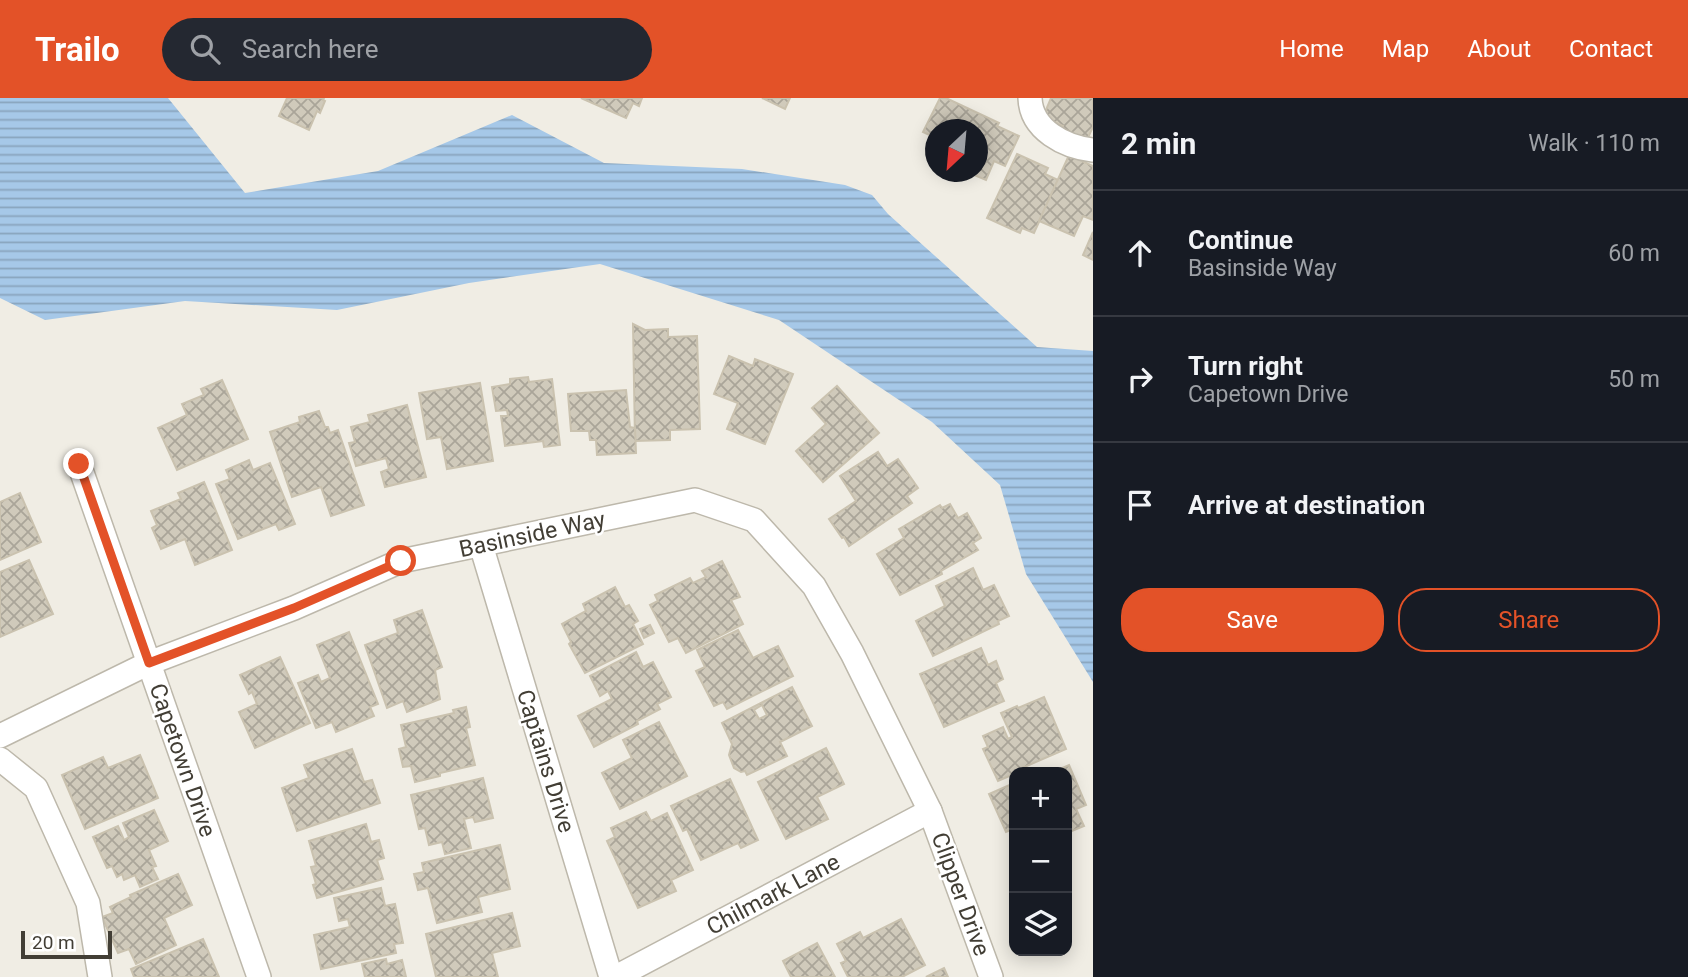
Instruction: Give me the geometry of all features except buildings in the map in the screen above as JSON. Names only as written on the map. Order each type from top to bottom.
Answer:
[{"type":"street","points":[[1030,98],[1030,108],[1043,128],[1059,141],[1093,150]]},
{"type":"street","name":"Capetown Drive","points":[[79,464],[259,977]]},
{"type":"street","name":"Basinside Way","points":[[0,736],[149,663],[294,608],[401,561],[695,500],[754,520],[814,586],[858,666],[930,811]]},
{"type":"street","name":"Captains Drive","points":[[481,545],[613,977]]},
{"type":"street","points":[[0,759],[36,788],[88,903],[100,977]]},
{"type":"street","name":"Chilmark Lane","points":[[613,977],[930,811]]},
{"type":"street","name":"Clipper Drive","points":[[930,811],[991,977]]},
{"type":"water","points":[[0,98],[168,98],[245,193],[378,171],[512,115],[604,163],[742,169],[845,185],[872,195],[888,214],[1037,347],[1093,351],[1093,682],[1026,574],[1000,485],[932,422],[779,320],[600,264],[469,283],[337,310],[185,301],[45,320],[0,298]]},
{"type":"route","points":[[79,464],[149,663],[294,608],[401,561]]}]
